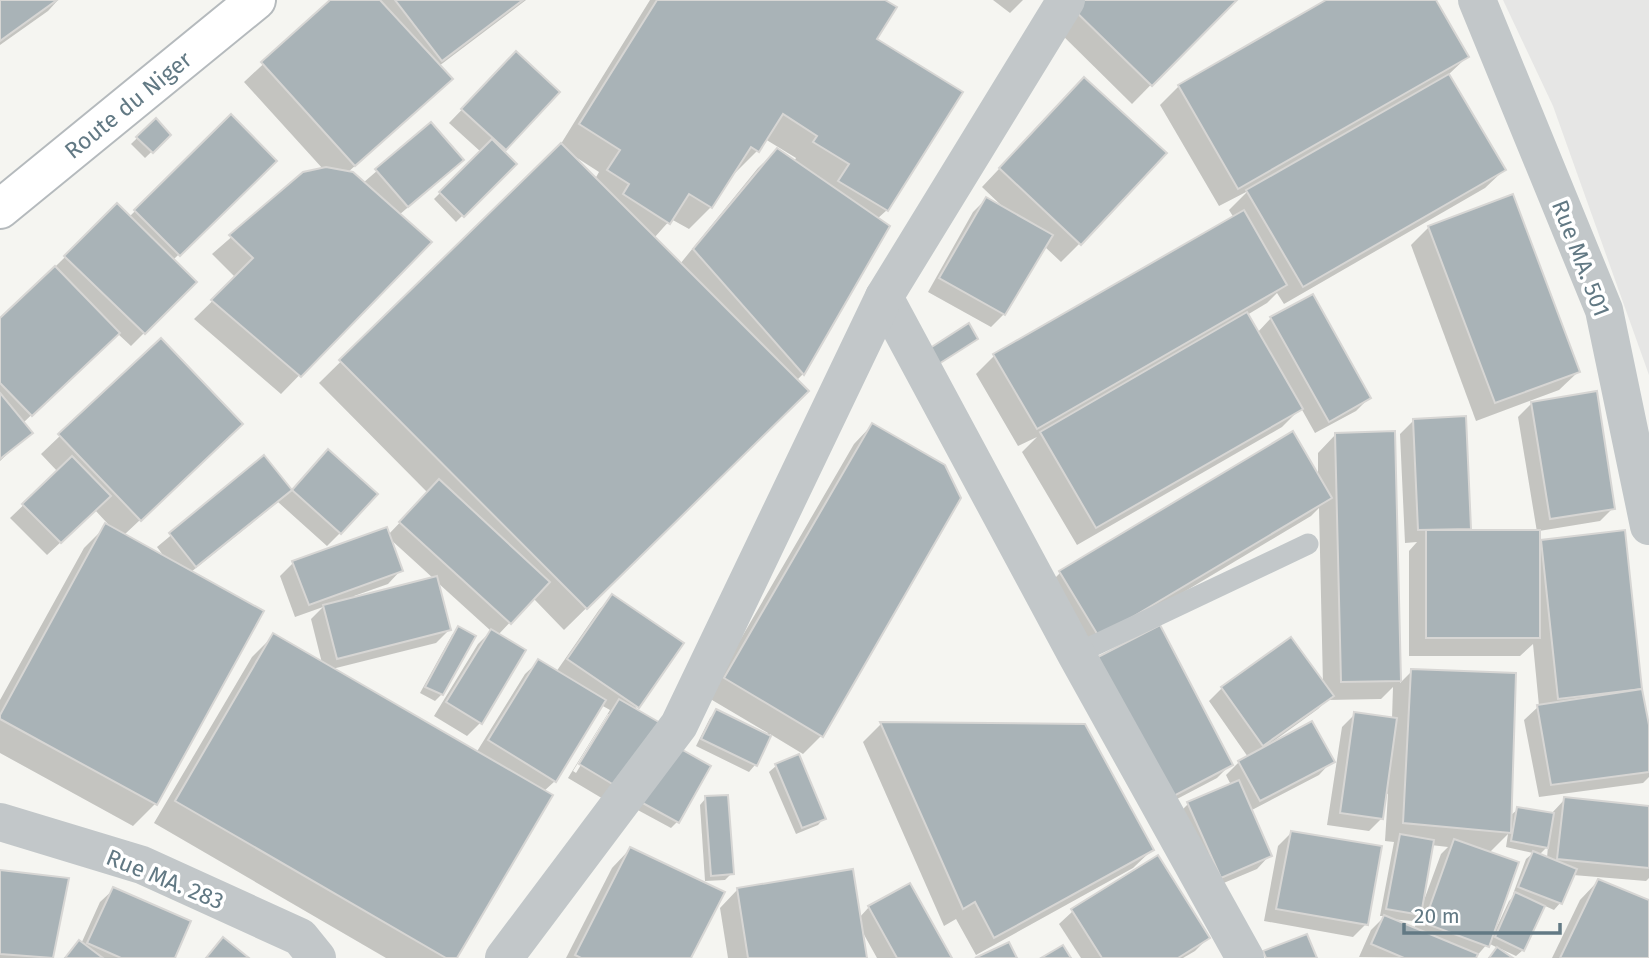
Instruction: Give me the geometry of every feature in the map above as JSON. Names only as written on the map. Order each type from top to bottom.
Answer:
[{"type":"main road","name":"Route du Niger","points":[[0,209],[256,0]]},
{"type":"street","points":[[505,958],[679,726],[884,297],[1066,0]]},
{"type":"street","name":"Rue MA. 501","points":[[1476,0],[1604,310],[1649,526]]},
{"type":"street","points":[[884,297],[1076,654],[1245,958]]},
{"type":"street","name":"Rue MA. 283","points":[[0,822],[142,865],[300,937],[317,958]]},
{"type":"lane","points":[[1076,654],[1308,544]]},
{"type":"shaded area","points":[[1503,0],[1649,0],[1649,375],[1553,106]]},
{"type":"building","points":[[0,0],[57,0],[0,41]]},
{"type":"building","points":[[330,0],[380,0],[453,79],[355,166],[261,62]]},
{"type":"building","points":[[395,0],[523,0],[442,61]]},
{"type":"building","points":[[657,0],[885,0],[897,7],[877,39],[963,92],[888,211],[838,181],[849,164],[813,142],[817,136],[783,114],[759,152],[751,147],[712,208],[689,194],[670,224],[623,194],[629,184],[607,170],[620,150],[579,124]]},
{"type":"building","points":[[1074,0],[1237,0],[1152,86],[1069,5]]},
{"type":"building","points":[[1326,0],[1436,0],[1469,57],[1238,189],[1178,85]]},
{"type":"building","points":[[516,51],[560,92],[506,150],[461,109]]},
{"type":"building","points":[[1449,74],[1506,170],[1303,287],[1246,190]]},
{"type":"building","points":[[1084,77],[1167,153],[1081,245],[999,168]]},
{"type":"building","points":[[231,114],[277,161],[180,256],[134,210]]},
{"type":"building","points":[[156,118],[171,135],[153,153],[136,137]]},
{"type":"building","points":[[431,122],[464,160],[408,207],[375,169]]},
{"type":"building","points":[[492,139],[517,164],[464,217],[439,192]]},
{"type":"building","points":[[561,143],[809,391],[587,609],[339,360]]},
{"type":"building","points":[[777,148],[890,226],[804,375],[693,249]]},
{"type":"building","points":[[326,167],[353,172],[432,242],[301,377],[211,300],[253,258],[229,235],[303,172]]},
{"type":"building","points":[[1513,194],[1580,372],[1495,403],[1428,226]]},
{"type":"building","points":[[986,197],[1053,235],[1005,315],[939,278]]},
{"type":"building","points":[[117,203],[197,282],[145,334],[64,256]]},
{"type":"building","points":[[1244,210],[1287,285],[1037,429],[993,354]]},
{"type":"building","points":[[55,266],[120,333],[32,416],[0,383],[0,318]]},
{"type":"building","points":[[1313,294],[1371,398],[1329,422],[1270,317]]},
{"type":"building","points":[[1247,312],[1303,409],[1096,528],[1040,432]]},
{"type":"building","points":[[969,323],[978,339],[934,367],[924,352]]},
{"type":"building","points":[[161,338],[243,424],[141,521],[58,434]]},
{"type":"building","points":[[1597,391],[1615,509],[1550,519],[1531,402]]},
{"type":"building","points":[[0,393],[33,433],[0,459]]},
{"type":"building","points":[[1466,416],[1471,529],[1418,530],[1413,419]]},
{"type":"building","points":[[872,423],[945,465],[961,498],[823,737],[724,678]]},
{"type":"building","points":[[1293,431],[1332,498],[1099,637],[1059,571]]},
{"type":"building","points":[[1395,431],[1401,681],[1341,682],[1335,433]]},
{"type":"building","points":[[328,449],[378,494],[341,534],[292,490]]},
{"type":"building","points":[[264,455],[292,490],[196,567],[169,533]]},
{"type":"building","points":[[72,456],[111,496],[61,543],[22,504]]},
{"type":"building","points":[[439,479],[550,582],[511,624],[399,522]]},
{"type":"building","points":[[105,523],[264,611],[157,805],[0,719]]},
{"type":"building","points":[[387,527],[403,571],[309,605],[292,561]]},
{"type":"building","points":[[1426,530],[1540,530],[1540,638],[1426,638]]},
{"type":"building","points":[[1625,530],[1642,689],[1558,699],[1541,540]]},
{"type":"building","points":[[437,576],[451,630],[337,659],[323,605]]},
{"type":"building","points":[[612,594],[684,643],[639,708],[567,659]]},
{"type":"building","points":[[1160,625],[1233,765],[1170,798],[1096,658]]},
{"type":"building","points":[[458,626],[476,636],[443,695],[425,687]]},
{"type":"building","points":[[491,629],[526,650],[482,724],[446,702]]},
{"type":"building","points":[[273,633],[553,795],[457,958],[446,958],[175,801]]},
{"type":"building","points":[[1291,637],[1334,696],[1263,746],[1221,687]]},
{"type":"building","points":[[538,659],[606,700],[556,782],[488,740]]},
{"type":"building","points":[[1411,669],[1516,673],[1511,833],[1403,823]]},
{"type":"building","points":[[1642,689],[1649,725],[1649,772],[1551,785],[1537,705]]},
{"type":"building","points":[[619,699],[669,728],[629,794],[579,764]]},
{"type":"building","points":[[716,709],[771,736],[757,766],[701,739]]},
{"type":"building","points":[[1354,712],[1397,718],[1383,819],[1340,813]]},
{"type":"building","points":[[1312,721],[1335,762],[1260,801],[1238,761]]},
{"type":"building","points":[[880,722],[1085,724],[1154,850],[994,938],[975,902],[963,909]]},
{"type":"building","points":[[672,744],[711,766],[679,823],[639,801]]},
{"type":"building","points":[[799,754],[826,819],[802,828],[775,764]]},
{"type":"building","points":[[1239,780],[1272,856],[1221,878],[1187,802]]},
{"type":"building","points":[[728,795],[734,874],[711,876],[705,796]]},
{"type":"building","points":[[1564,797],[1649,806],[1649,868],[1557,859]]},
{"type":"building","points":[[1517,807],[1554,813],[1548,848],[1511,841]]},
{"type":"building","points":[[1291,831],[1382,846],[1368,925],[1276,909]]},
{"type":"building","points":[[1400,834],[1434,840],[1421,915],[1386,909]]},
{"type":"building","points":[[1454,839],[1519,862],[1489,947],[1424,923]]},
{"type":"building","points":[[630,847],[725,892],[691,958],[581,958],[575,955]]},
{"type":"building","points":[[1533,851],[1577,869],[1562,904],[1518,887]]},
{"type":"building","points":[[1158,855],[1210,938],[1178,958],[1102,958],[1071,909]]},
{"type":"building","points":[[853,869],[867,958],[748,958],[737,888]]},
{"type":"building","points":[[0,870],[69,878],[53,958],[0,954]]},
{"type":"building","points":[[1598,879],[1649,900],[1649,958],[1560,958]]},
{"type":"building","points":[[910,883],[952,958],[897,958],[868,906]]},
{"type":"building","points":[[113,887],[191,921],[175,958],[121,958],[87,943]]},
{"type":"building","points":[[1515,892],[1545,906],[1524,951],[1495,937]]},
{"type":"building","points":[[1384,915],[1478,954],[1476,958],[1404,958],[1371,944]]},
{"type":"building","points":[[1307,934],[1317,958],[1266,958],[1263,951]]},
{"type":"building","points":[[223,937],[249,958],[206,958]]},
{"type":"building","points":[[79,940],[103,958],[65,958]]},
{"type":"building","points":[[1009,942],[1017,958],[975,958]]},
{"type":"building","points":[[1063,945],[1071,958],[1041,958]]},
{"type":"building","points":[[1497,947],[1513,958],[1489,958]]}]
